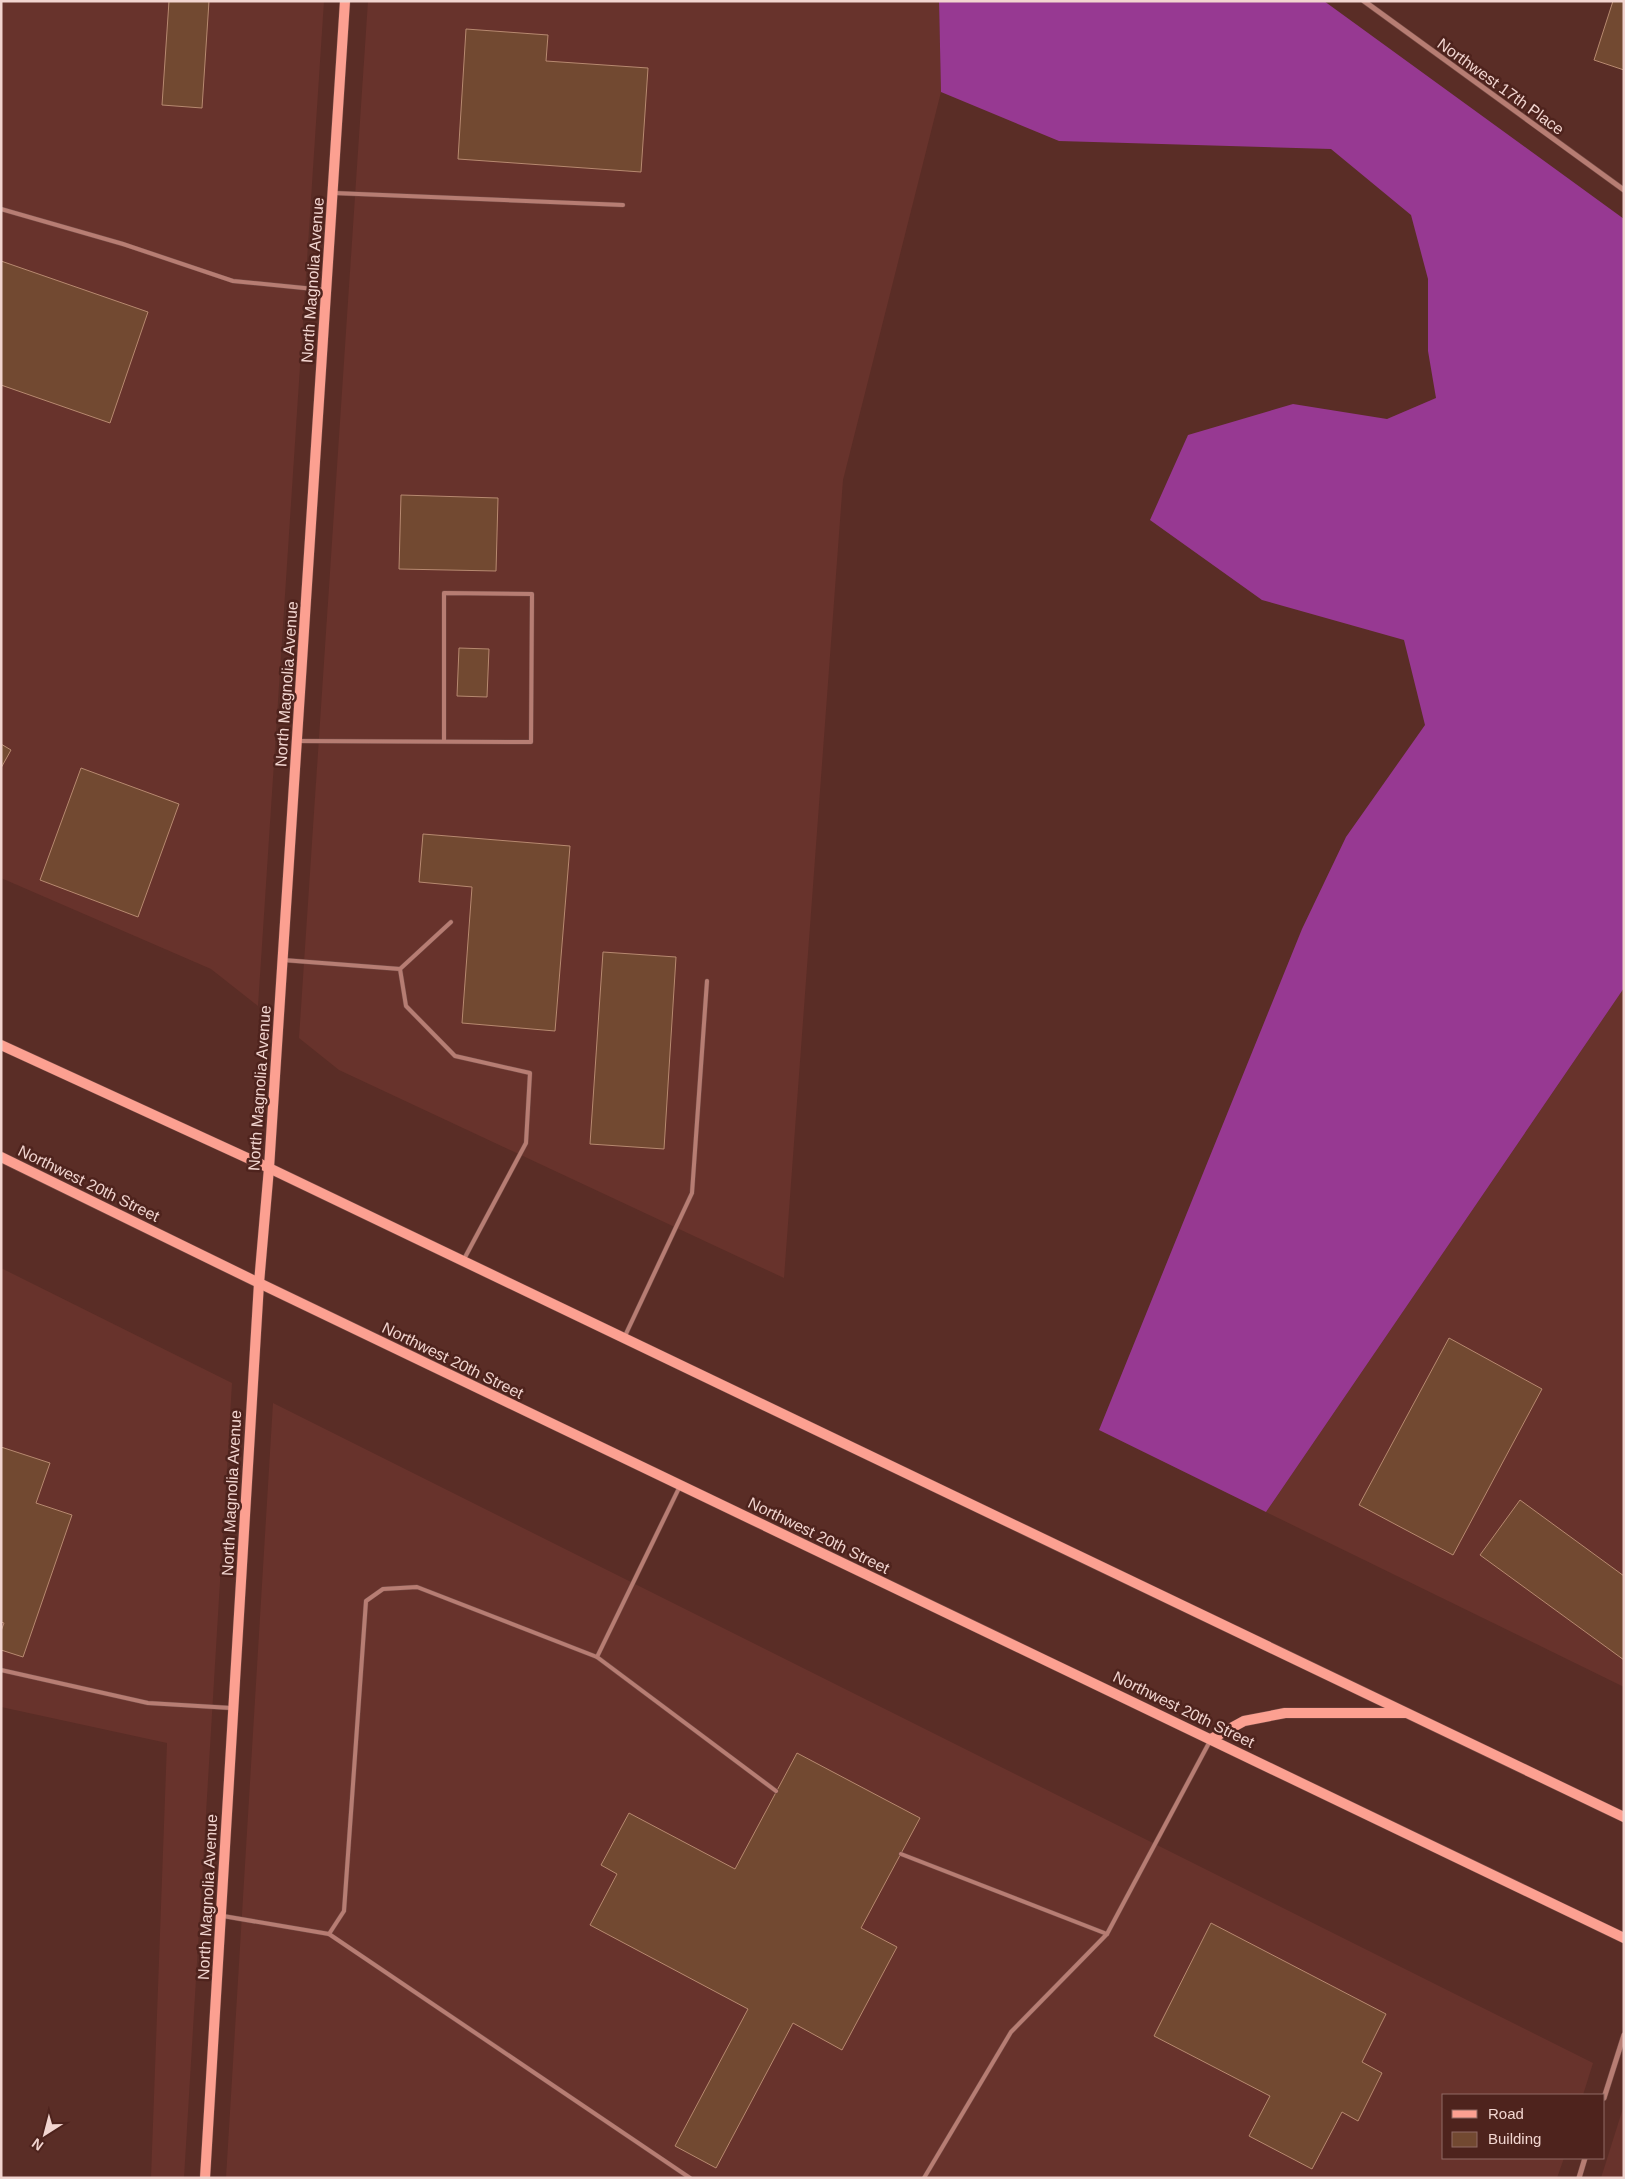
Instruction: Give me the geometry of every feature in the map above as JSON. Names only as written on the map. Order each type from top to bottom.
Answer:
[{"type":"main road","name":"North Magnolia Avenue","points":[[205,2178],[259,1283],[283,960],[345,1]]},
{"type":"main road","points":[[1,1045],[269,1168],[1624,1817]]},
{"type":"main road","name":"Northwest 20th Street","points":[[1,1157],[259,1283],[1624,1938]]},
{"type":"main road","points":[[1211,1739],[1244,1721],[1284,1713],[1409,1713]]},
{"type":"street","name":"Northwest 17th Place","points":[[1364,1],[1624,190]]},
{"type":"street","points":[[1605,2095],[1624,2035]]},
{"type":"street","points":[[1579,2178],[1585,2159]]},
{"type":"lane","points":[[333,192],[624,205]]},
{"type":"lane","points":[[1,209],[123,244],[233,281],[326,290]]},
{"type":"lane","points":[[297,741],[531,742],[532,594],[444,594],[444,741]]},
{"type":"lane","points":[[283,960],[400,969],[452,922]]},
{"type":"lane","points":[[400,969],[406,1006],[456,1056],[530,1074],[526,1144],[463,1261]]},
{"type":"lane","points":[[624,1338],[692,1193],[707,981]]},
{"type":"lane","points":[[597,1657],[680,1485]]},
{"type":"lane","points":[[329,1934],[344,1910],[366,1601],[383,1589],[417,1587],[597,1657],[776,1791]]},
{"type":"lane","points":[[1,1670],[148,1703],[234,1708]]},
{"type":"lane","points":[[924,2178],[1011,2032],[1107,1934],[1211,1739]]},
{"type":"lane","points":[[900,1854],[1107,1934]]},
{"type":"lane","points":[[221,1916],[329,1934],[690,2178]]},
{"type":"shaded area","points":[[1,1],[324,1],[258,1006],[211,969],[1,878]]},
{"type":"shaded area","points":[[368,1],[939,1],[941,92],[843,480],[784,1278],[339,1070],[299,1038]]},
{"type":"shaded area","points":[[939,1],[1324,1],[1624,219],[1624,988],[1266,1512],[1099,1430],[1302,929],[1346,837],[1425,725],[1404,640],[1262,600],[1150,520],[1188,435],[1293,404],[1387,419],[1436,398],[1428,351],[1428,279],[1411,215],[1331,149],[1059,141],[941,92]]},
{"type":"shaded area","points":[[1624,988],[1624,1687],[1266,1512]]},
{"type":"shaded area","points":[[1,1268],[232,1383],[184,2178],[151,2178],[167,1743],[1,1707]]},
{"type":"shaded area","points":[[273,1403],[1593,2063],[1583,2094],[1442,2094],[1442,2159],[1564,2159],[1557,2178],[226,2178]]},
{"type":"shaded area","points":[[1624,2105],[1624,2178],[1601,2178]]},
{"type":"building","points":[[169,1],[209,1],[202,108],[162,105]]},
{"type":"building","points":[[1613,1],[1624,1],[1624,70],[1594,60]]},
{"type":"building","points":[[466,29],[548,35],[546,61],[648,68],[641,172],[458,159]]},
{"type":"building","points":[[1,261],[148,312],[110,423],[1,385]]},
{"type":"building","points":[[401,495],[498,498],[496,571],[399,569]]},
{"type":"building","points":[[459,648],[489,649],[487,697],[457,696]]},
{"type":"building","points":[[1,744],[11,750],[1,768]]},
{"type":"building","points":[[81,768],[179,804],[138,917],[40,880]]},
{"type":"building","points":[[423,834],[570,846],[555,1031],[462,1023],[472,887],[419,882]]},
{"type":"building","points":[[603,952],[676,957],[664,1149],[590,1144]]},
{"type":"building","points":[[1449,1338],[1542,1389],[1453,1555],[1359,1505]]},
{"type":"building","points":[[1,1447],[50,1463],[36,1503],[72,1515],[23,1657],[1,1650],[1,1631],[4,1623],[1,1622]]},
{"type":"building","points":[[1520,1500],[1624,1576],[1624,1660],[1480,1555]]},
{"type":"building","points":[[797,1753],[920,1818],[861,1928],[897,1947],[842,2050],[793,2023],[716,2168],[675,2146],[748,2009],[590,1925],[617,1874],[601,1865],[629,1813],[735,1869]]},
{"type":"building","points":[[1211,1923],[1386,2014],[1362,2062],[1382,2073],[1358,2121],[1342,2112],[1312,2169],[1249,2136],[1270,2096],[1154,2036]]}]
